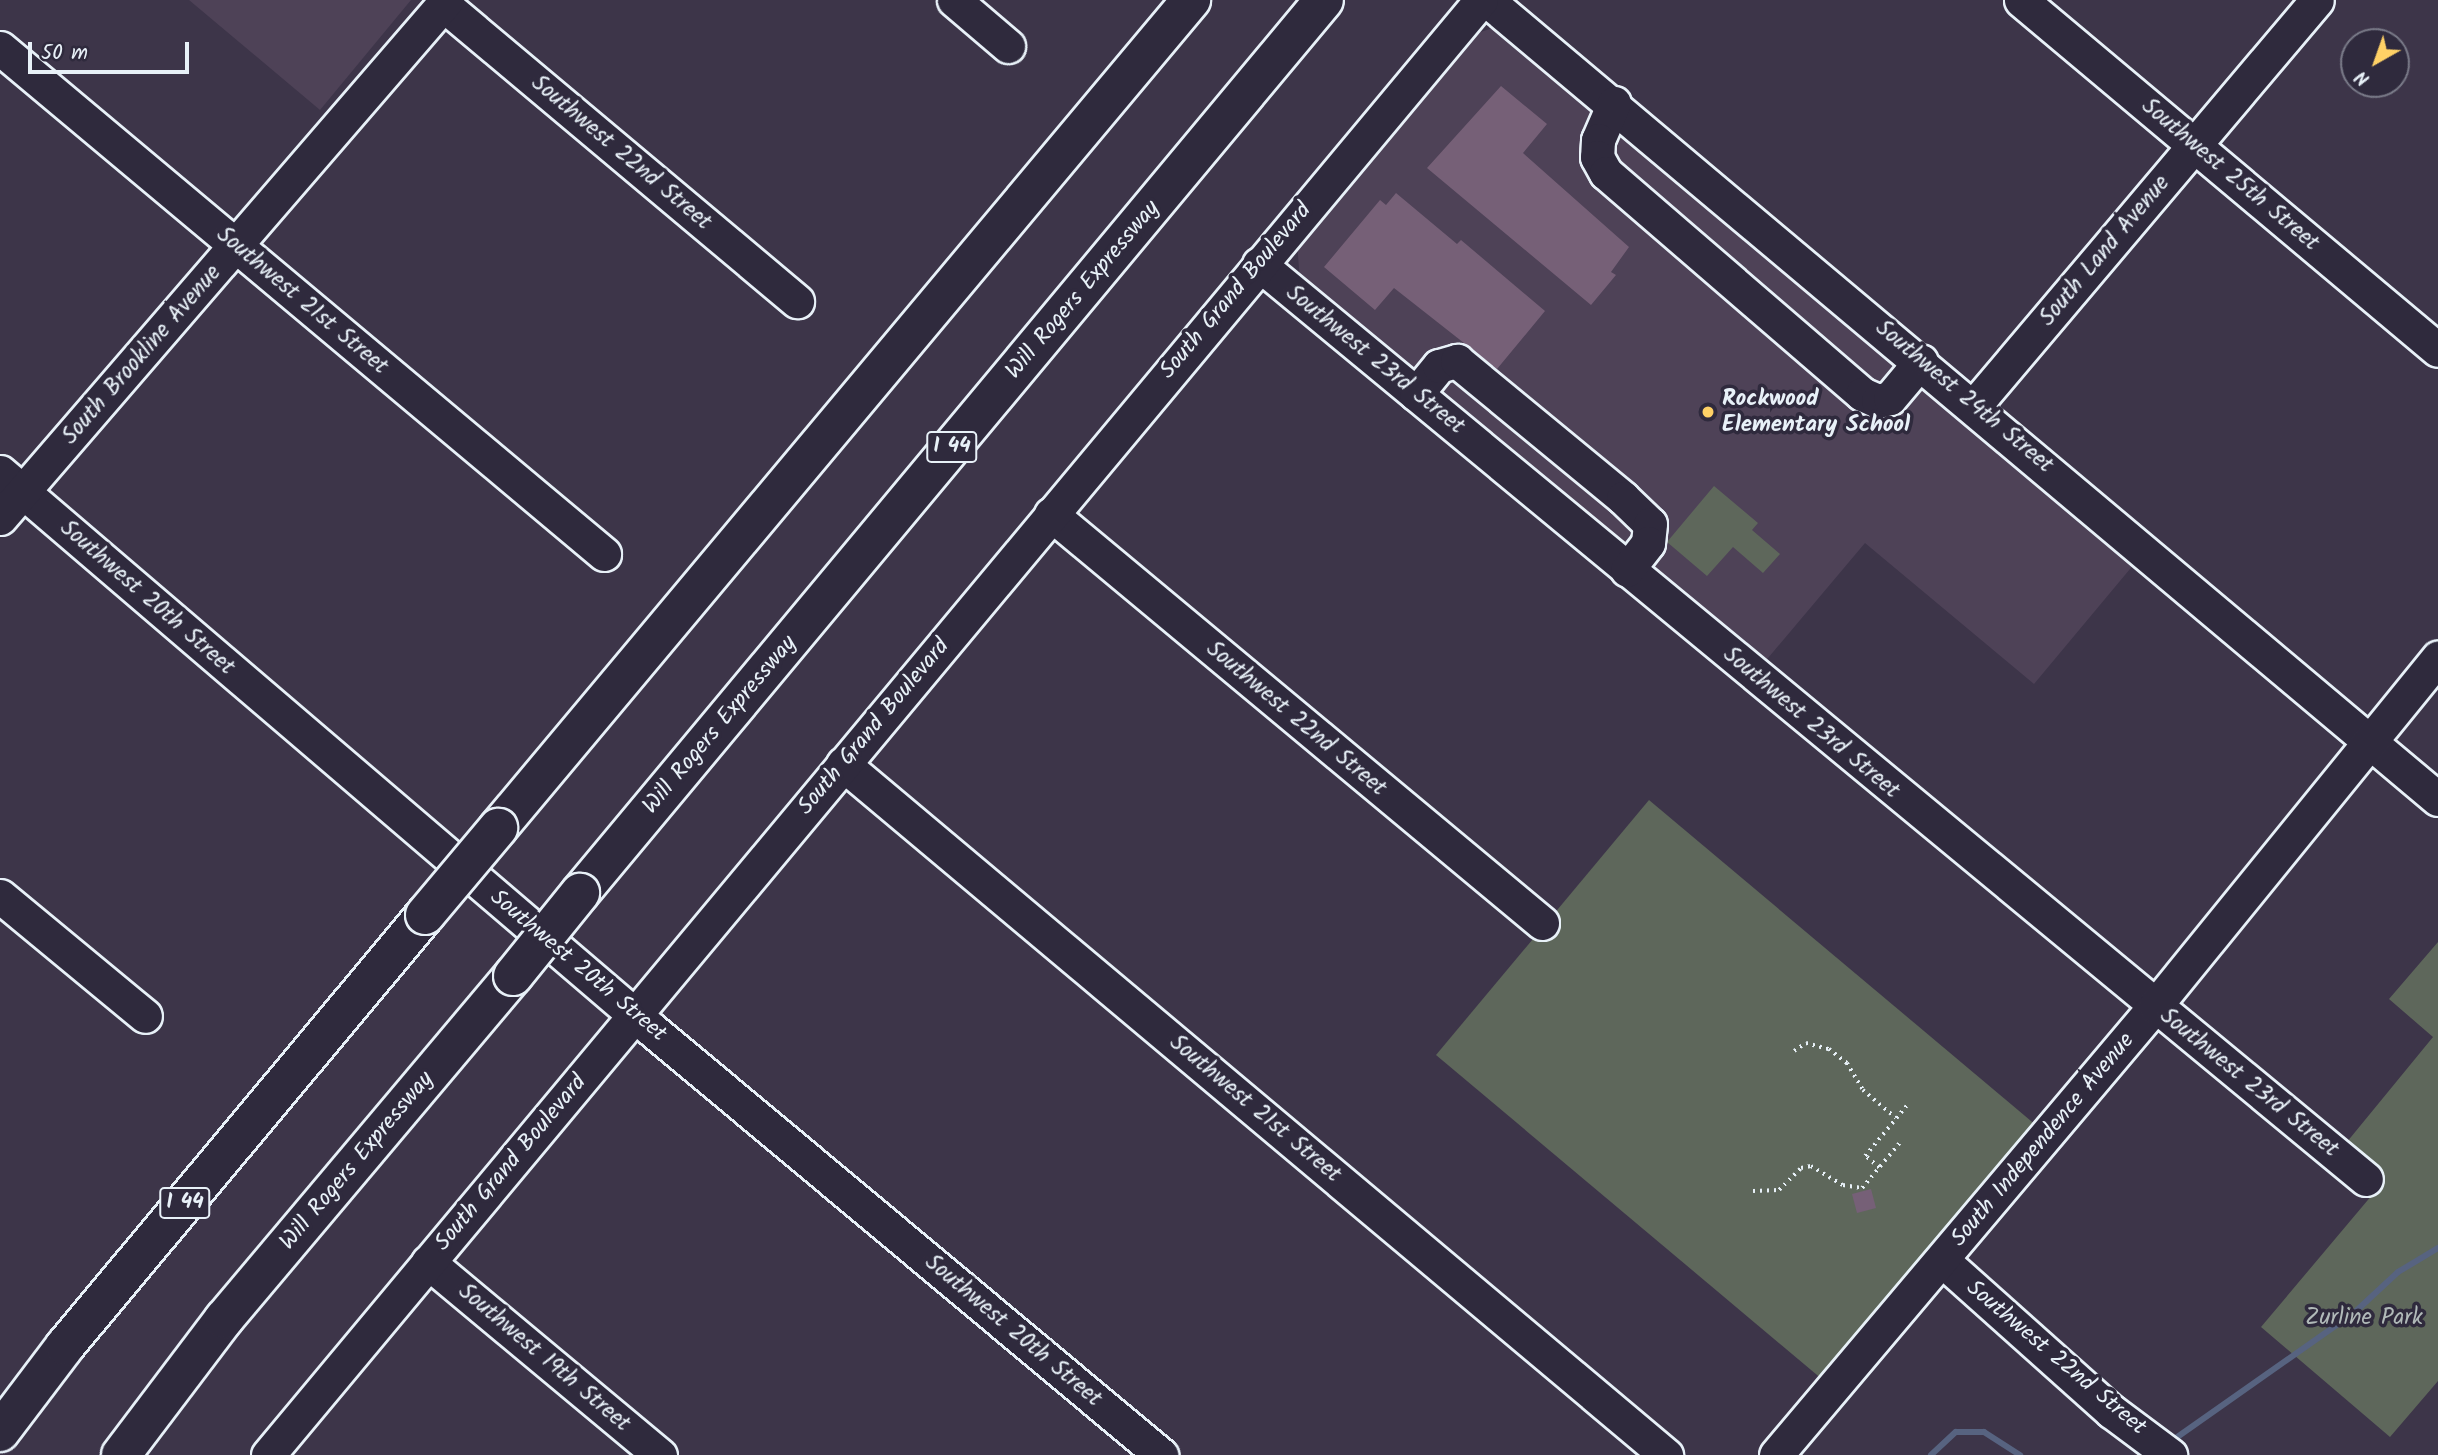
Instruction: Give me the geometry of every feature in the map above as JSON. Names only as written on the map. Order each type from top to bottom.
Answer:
[{"type":"highway","name":"I 44","points":[[0,1432],[65,1346],[1191,0]]},
{"type":"highway","name":"Will Rogers Expressway","points":[[121,1455],[224,1319],[1324,0]]},
{"type":"highway","points":[[148,1455],[224,1319]]},
{"type":"highway","points":[[0,1413],[65,1346]]},
{"type":"street","points":[[954,0],[1007,46]]},
{"type":"street","name":"South Grand Boulevard","points":[[268,1455],[1481,0]]},
{"type":"street","name":"Southwest 24th Street","points":[[1487,0],[1614,103],[2438,799]]},
{"type":"street","name":"Southwest 25th Street","points":[[2021,0],[2438,350]]},
{"type":"street","name":"South Land Avenue","points":[[1974,406],[2317,0]]},
{"type":"street","name":"South Brookline Avenue","points":[[0,518],[11,482],[238,247],[446,2]]},
{"type":"street","name":"Southwest 22nd Street","points":[[446,2],[797,301]]},
{"type":"street","name":"Southwest 21st Street","points":[[0,48],[604,554]]},
{"type":"street","points":[[1614,103],[1598,140],[1597,157],[1606,173],[1862,394],[1878,401],[1891,397],[1921,361]]},
{"type":"street","name":"Southwest 23rd Street","points":[[1259,264],[2366,1179]]},
{"type":"street","points":[[1416,394],[1440,366],[1457,361],[1623,498],[1650,524],[1648,543],[1627,570]]},
{"type":"street","name":"Southwest 20th Street","points":[[11,482],[635,1015],[1161,1455]]},
{"type":"street","name":"Southwest 22nd Street","points":[[1051,514],[1542,923]]},
{"type":"street","name":"South Independence Avenue","points":[[1776,1455],[2155,1006],[2438,658]]},
{"type":"street","name":"Southwest 21st Street","points":[[844,764],[1666,1455]]},
{"type":"street","points":[[0,896],[145,1016]]},
{"type":"street","name":"Southwest 22nd Street","points":[[1942,1260],[2111,1411],[2170,1455]]},
{"type":"street","name":"Southwest 19th Street","points":[[428,1262],[660,1455]]},
{"type":"path","points":[[1794,1051],[1806,1043],[1829,1049],[1847,1063],[1863,1090],[1896,1118]]},
{"type":"path","points":[[1879,1168],[1865,1156],[1908,1104]]},
{"type":"path","points":[[1753,1191],[1779,1190],[1801,1168],[1811,1166],[1843,1185],[1862,1188],[1902,1140]]},
{"type":"shaded area","points":[[189,0],[411,0],[320,110]]},
{"type":"shaded area","name":"Rockwood Elementary School","points":[[1493,28],[1507,31],[2135,563],[2034,684],[1865,543],[1763,664],[1300,282],[1297,242],[1474,34]]},
{"type":"green space","points":[[1714,486],[1758,523],[1752,530],[1780,554],[1763,573],[1733,547],[1707,576],[1667,542]]},
{"type":"green space","points":[[1649,800],[2037,1126],[1823,1380],[1436,1055]]},
{"type":"green space","name":"Zurline Park","points":[[2438,942],[2438,1381],[2390,1437],[2261,1327],[2383,1182],[2342,1148],[2433,1037],[2389,999]]},
{"type":"building","points":[[1501,86],[1547,124],[1523,153],[1629,247],[1611,272],[1616,275],[1591,305],[1427,168]]},
{"type":"building","points":[[1396,193],[1457,244],[1461,240],[1545,311],[1497,369],[1394,288],[1375,310],[1324,267],[1380,200],[1386,205]]},
{"type":"building","points":[[1871,1189],[1876,1208],[1857,1213],[1852,1194]]},
{"type":"waterway","points":[[2173,1440],[2355,1312],[2398,1272],[2438,1248]]},
{"type":"waterway","points":[[1931,1455],[1956,1432],[1984,1432],[2020,1455]]},
{"type":"place","name":"Rockwood Elementary School","points":[[1708,412]]}]
